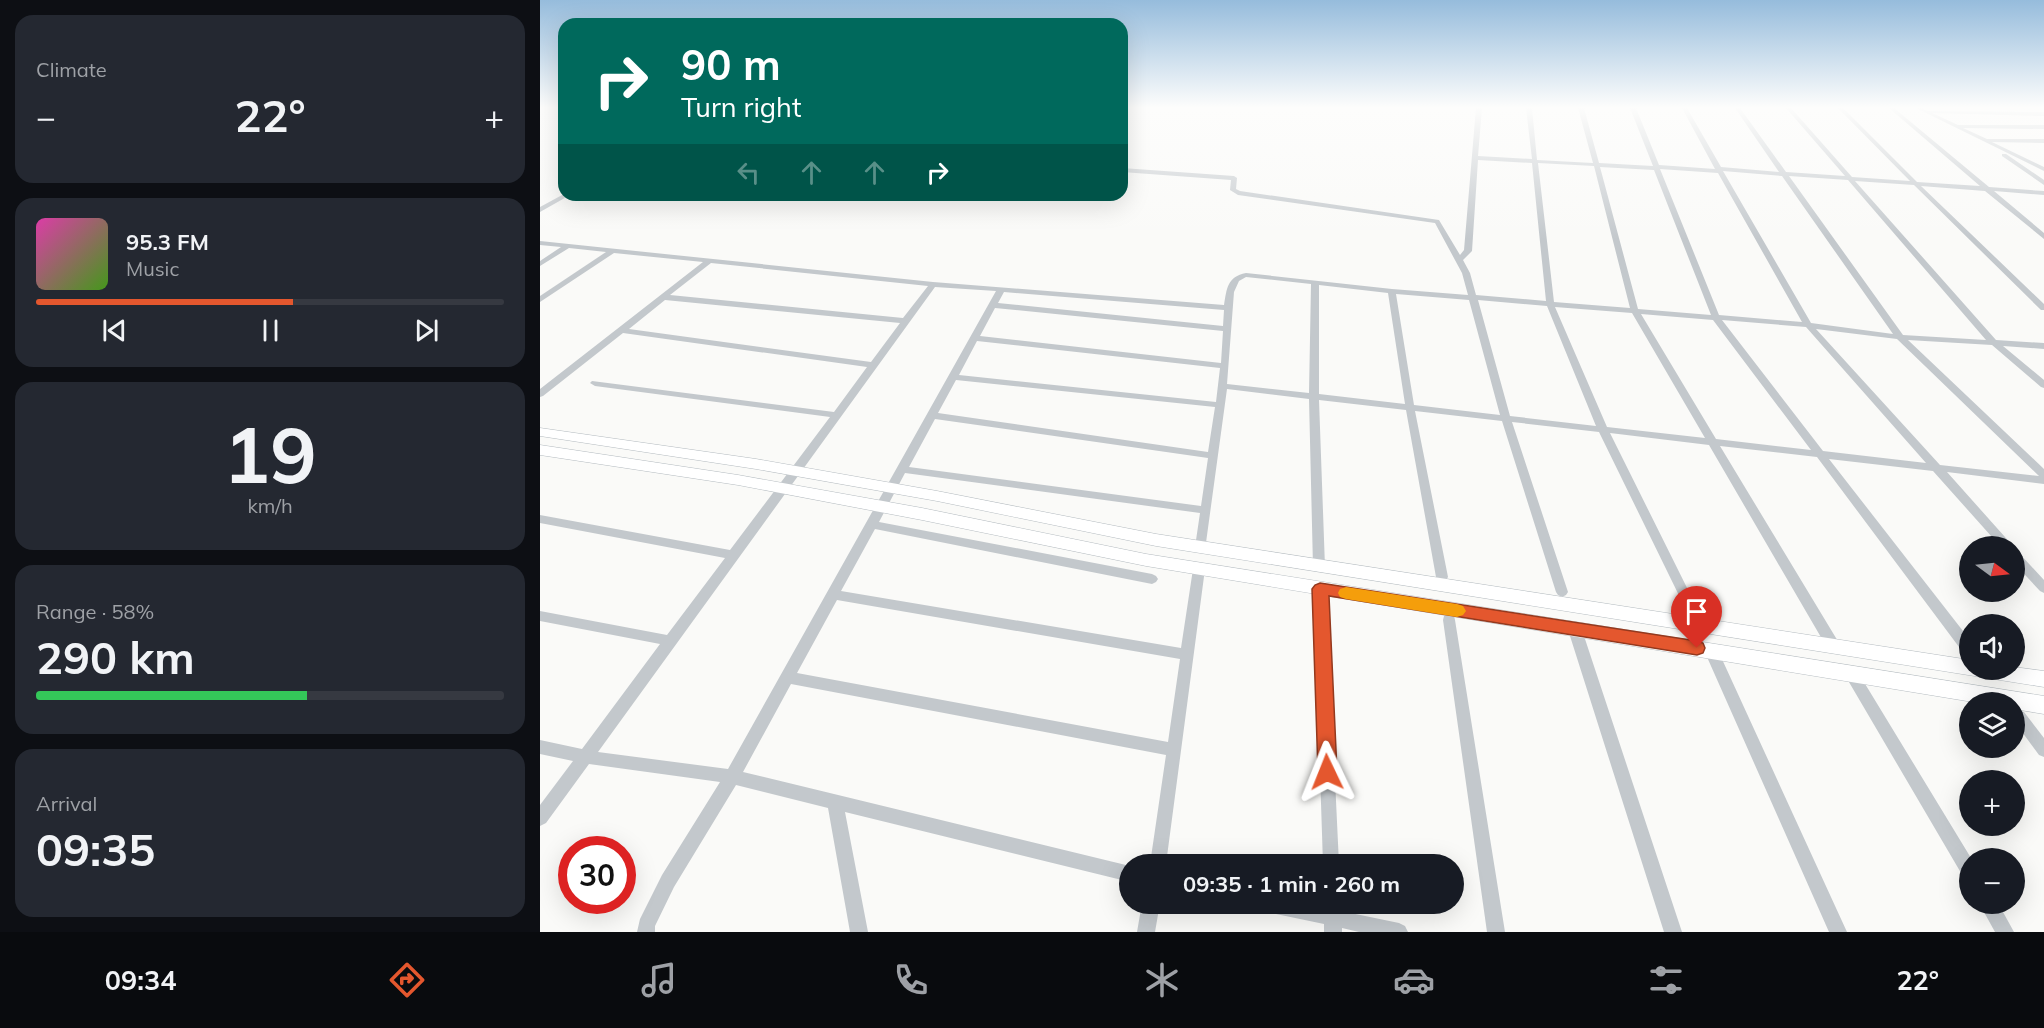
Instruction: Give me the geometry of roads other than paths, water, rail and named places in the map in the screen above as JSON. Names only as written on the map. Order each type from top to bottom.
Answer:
[{"type":"main road","points":[[540,432],[795,471],[1319,567],[1959,666]]},
{"type":"main road","points":[[540,450],[650,465],[782,488],[1320,589],[2044,705]]},
{"type":"main road","points":[[2025,677],[2044,680]]},
{"type":"street","points":[[1458,260],[1468,250],[1476,151]]},
{"type":"street","points":[[1533,151],[1550,304],[1603,430],[1697,620]]},
{"type":"street","points":[[1592,151],[1635,311],[1834,647]]},
{"type":"street","points":[[1650,151],[1716,318],[1959,637]]},
{"type":"street","points":[[1709,151],[1808,325],[1998,536]]},
{"type":"street","points":[[1767,151],[1900,337],[2044,475]]},
{"type":"street","points":[[1825,151],[1993,342],[2044,385]]},
{"type":"street","points":[[1885,151],[2044,308]]},
{"type":"street","points":[[1943,151],[2044,237]]},
{"type":"street","points":[[2044,169],[2010,152],[2003,155],[2044,183]]},
{"type":"street","points":[[1475,158],[1782,173],[2044,193]]},
{"type":"street","points":[[2021,158],[2044,158]]},
{"type":"street","points":[[1128,170],[1234,178],[1233,190],[1238,193],[1437,221],[1466,273],[1506,419],[1562,592]]},
{"type":"street","points":[[540,210],[558,200]]},
{"type":"street","points":[[540,243],[933,284],[1228,308]]},
{"type":"street","points":[[540,264],[568,246]]},
{"type":"street","points":[[540,300],[612,251]]},
{"type":"street","points":[[540,394],[708,262]]},
{"type":"street","points":[[1201,547],[1225,366],[1228,308],[1233,280],[1238,276],[1808,325],[1900,337],[2044,346]]},
{"type":"street","points":[[1315,282],[1314,396],[1319,567]]},
{"type":"street","points":[[540,818],[933,284]]},
{"type":"street","points":[[646,932],[646,925],[668,881],[732,777],[1001,290]]},
{"type":"street","points":[[1392,291],[1410,408],[1442,577]]},
{"type":"street","points":[[663,297],[905,321]]},
{"type":"street","points":[[992,305],[1228,329]]},
{"type":"street","points":[[621,330],[873,364]]},
{"type":"street","points":[[974,338],[1225,366]]},
{"type":"street","points":[[952,377],[1220,405]]},
{"type":"street","points":[[595,383],[836,415]]},
{"type":"street","points":[[1222,386],[2044,480]]},
{"type":"street","points":[[931,416],[1213,456]]},
{"type":"street","points":[[902,469],[1206,510]]},
{"type":"street","points":[[540,519],[733,555]]},
{"type":"street","points":[[871,524],[1152,579]]},
{"type":"street","points":[[2025,567],[2044,588]]},
{"type":"street","points":[[1159,854],[1199,568]]},
{"type":"street","points":[[1320,589],[1331,854]]},
{"type":"street","points":[[832,594],[1188,655]]},
{"type":"street","points":[[540,616],[669,641]]},
{"type":"street","points":[[1449,620],[1496,932]]},
{"type":"street","points":[[1577,636],[1673,932]]},
{"type":"street","points":[[1714,657],[1838,932]]},
{"type":"street","points":[[1851,674],[1959,854]]},
{"type":"street","points":[[786,677],[1175,750]]},
{"type":"street","points":[[2025,724],[2044,750]]},
{"type":"street","points":[[540,747],[586,757],[732,777],[1119,871]]},
{"type":"street","points":[[835,801],[859,932]]},
{"type":"street","points":[[1146,932],[1149,914]]},
{"type":"street","points":[[1994,914],[2005,932]]},
{"type":"street","points":[[1333,917],[1399,932]]}]
